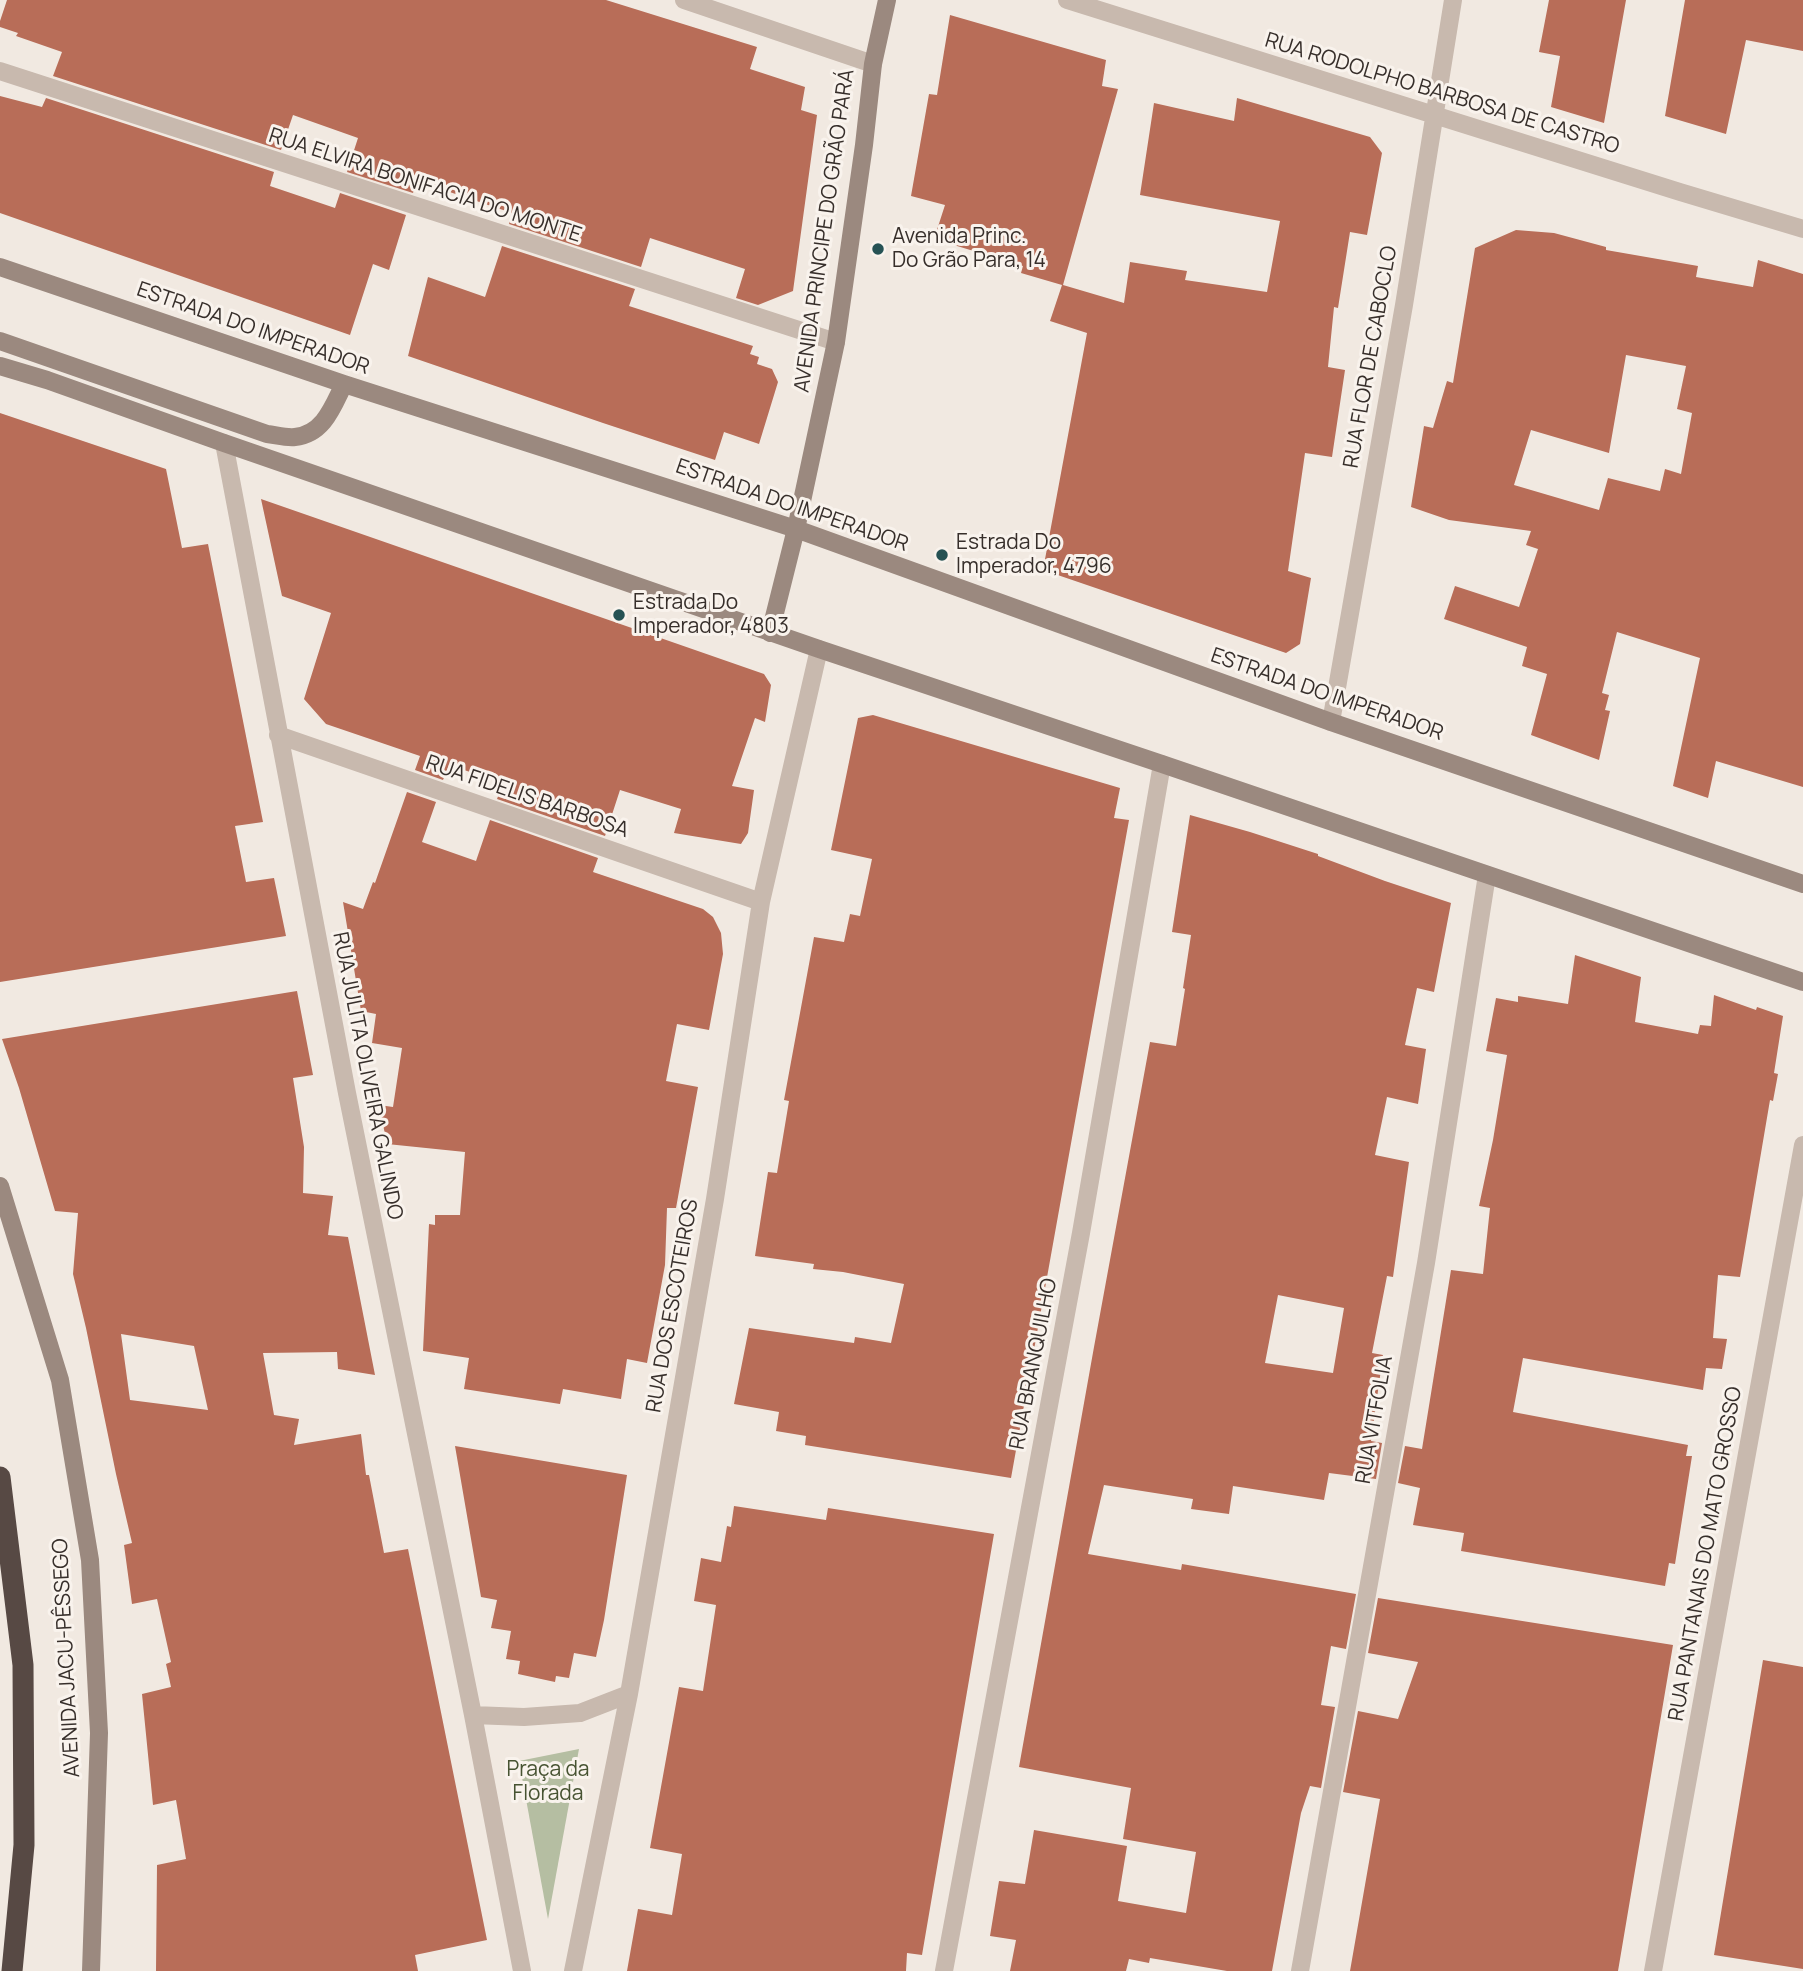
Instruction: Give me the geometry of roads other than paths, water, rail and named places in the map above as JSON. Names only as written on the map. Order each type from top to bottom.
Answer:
[{"type":"highway","points":[[0,1477],[23,1665],[24,1845],[12,1971]]},
{"type":"main road","name":"AVENIDA PRINCIPE DO GRÃO PARÁ","points":[[770,633],[796,529],[836,342],[873,64],[887,0]]},
{"type":"main road","name":"ESTRADA DO IMPERADOR","points":[[0,267],[344,384],[796,529],[1331,722],[1803,884]]},
{"type":"main road","points":[[0,341],[267,434],[296,437],[312,431],[327,419],[344,384]]},
{"type":"main road","points":[[0,366],[47,380],[770,633],[1803,982]]},
{"type":"main road","name":"AVENIDA JACU-PÊSSEGO","points":[[0,1186],[60,1380],[90,1560],[99,1733],[91,1971]]},
{"type":"street","points":[[684,0],[873,64]]},
{"type":"street","name":"RUA RODOLPHO BARBOSA DE CASTRO","points":[[1067,0],[1803,229]]},
{"type":"street","name":"RUA FLOR DE CABOCLO","points":[[1331,722],[1453,0]]},
{"type":"street","name":"RUA ELVIRA BONIFACIA DO MONTE","points":[[0,71],[836,342]]},
{"type":"street","name":"RUA JULITA OLIVEIRA GALINDO","points":[[224,443],[349,1106],[473,1715],[522,1971]]},
{"type":"street","name":"RUA DOS ESCOTEIROS","points":[[573,1971],[629,1694],[712,1213],[761,902],[819,649]]},
{"type":"street","name":"RUA FIDELIS BARBOSA","points":[[278,736],[761,902]]},
{"type":"street","name":"RUA BRANQUILHO","points":[[944,1971],[1081,1233],[1162,764]]},
{"type":"street","name":"RUA VITFOLIA","points":[[1300,1971],[1426,1263],[1487,875]]},
{"type":"street","name":"RUA PANTANAIS DO MATO GROSSO","points":[[1653,1971],[1803,1145]]},
{"type":"street","points":[[473,1715],[524,1717],[580,1713],[629,1694]]},
{"type":"place","name":"Avenida Princ. Do Grão Para, 14","points":[[878,249]]},
{"type":"place","name":"Estrada Do Imperador, 4796","points":[[942,555]]},
{"type":"place","name":"Estrada Do Imperador, 4803","points":[[619,615]]},
{"type":"park label","name":"Praça da Florada","points":[[548,1782]]}]
